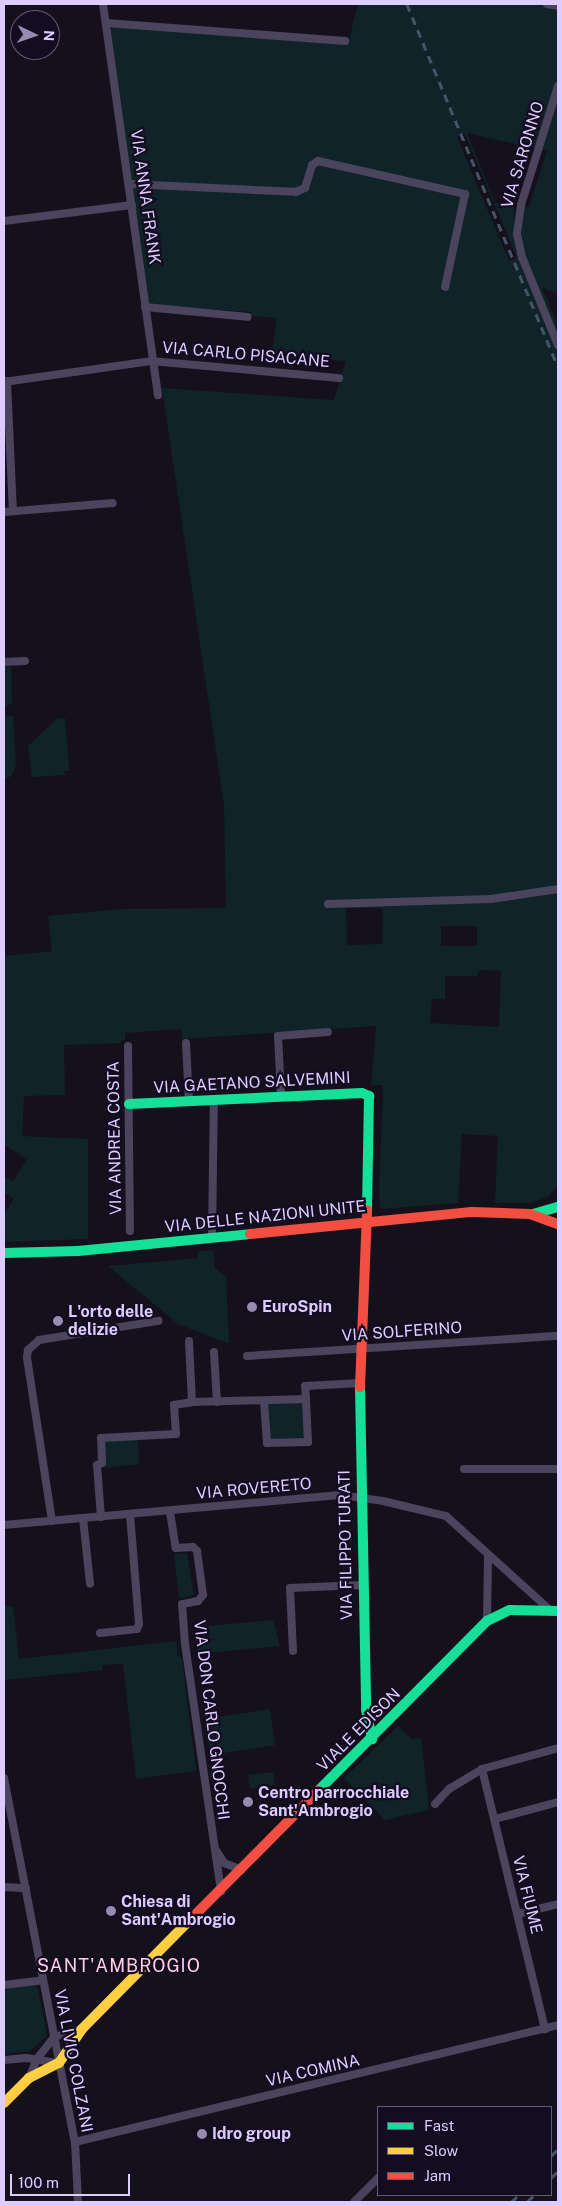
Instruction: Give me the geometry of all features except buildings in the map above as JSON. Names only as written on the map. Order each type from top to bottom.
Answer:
[{"type":"street","name":"VIA ANNA FRANK","points":[[103,4],[132,205],[151,361],[158,395]]},
{"type":"street","points":[[546,4],[558,6]]},
{"type":"street","points":[[106,23],[345,41]]},
{"type":"street","name":"VIA SARONNO","points":[[558,86],[521,205],[517,234],[522,257],[558,345]]},
{"type":"street","points":[[129,184],[296,192],[305,188],[312,165],[318,161],[465,194],[444,287]]},
{"type":"street","points":[[4,221],[132,205]]},
{"type":"street","points":[[145,307],[248,316]]},
{"type":"street","name":"VIA CARLO PISACANE","points":[[5,381],[151,361],[338,378]]},
{"type":"street","points":[[5,381],[14,511]]},
{"type":"street","points":[[4,512],[113,503]]},
{"type":"street","points":[[4,662],[25,661]]},
{"type":"street","points":[[328,904],[491,899],[558,889]]},
{"type":"street","points":[[281,1095],[278,1036],[328,1032]]},
{"type":"street","points":[[186,1043],[189,1102]]},
{"type":"street","name":"VIA ANDREA COSTA","points":[[128,1046],[130,1231]]},
{"type":"street","name":"VIA GAETANO SALVEMINI","points":[[129,1104],[189,1102],[281,1095],[362,1093],[369,1096],[371,1102]]},
{"type":"street","points":[[212,1236],[214,1100]]},
{"type":"street","name":"VIA FILIPPO TURATI","points":[[371,1102],[361,1383],[360,1498],[366,1722],[372,1739]]},
{"type":"street","points":[[558,1209],[558,1222],[530,1214],[558,1209]]},
{"type":"street","name":"VIA DELLE NAZIONI UNITE","points":[[4,1253],[78,1251],[212,1236],[472,1212],[530,1214]]},
{"type":"street","points":[[52,1521],[27,1357],[28,1350],[39,1340],[158,1321]]},
{"type":"street","name":"VIA SOLFERINO","points":[[247,1356],[558,1336]]},
{"type":"street","points":[[189,1340],[192,1402]]},
{"type":"street","points":[[214,1352],[217,1402]]},
{"type":"street","points":[[264,1401],[267,1443],[308,1442],[305,1386],[361,1383]]},
{"type":"street","points":[[102,1517],[97,1465],[102,1462],[101,1438],[176,1434],[174,1405],[192,1402],[306,1399]]},
{"type":"street","points":[[464,1469],[558,1469]]},
{"type":"street","name":"VIA ROVERETO","points":[[4,1525],[340,1496],[360,1498],[429,1509],[446,1516],[458,1523],[488,1556],[554,1610]]},
{"type":"street","name":"VIA DON CARLO GNOCCHI","points":[[170,1512],[176,1548],[193,1547],[197,1551],[202,1595],[198,1601],[182,1604],[186,1655],[221,1891]]},
{"type":"street","points":[[100,1633],[136,1629],[139,1624],[130,1515]]},
{"type":"street","points":[[83,1518],[90,1584]]},
{"type":"street","points":[[487,1622],[488,1556]]},
{"type":"street","points":[[293,1651],[290,1588],[362,1586]]},
{"type":"street","name":"VIA ROVERETO","points":[[487,1622],[510,1610],[554,1610]]},
{"type":"street","name":"VIALE EDISON","points":[[58,2063],[82,2029],[487,1622]]},
{"type":"street","points":[[434,1804],[449,1789],[482,1769],[558,1748]]},
{"type":"street","name":"VIA FIUME","points":[[482,1769],[545,2029]]},
{"type":"street","name":"VIA LIVIO COLZANI","points":[[4,1778],[6,1800],[26,1888],[58,2063],[75,2142],[78,2202]]},
{"type":"street","points":[[495,1819],[558,1802]]},
{"type":"street","points":[[213,1847],[224,1863],[242,1870]]},
{"type":"street","points":[[4,1887],[26,1888]]},
{"type":"street","points":[[518,1914],[558,1904]]},
{"type":"street","points":[[4,1985],[43,1980]]},
{"type":"street","name":"VIA COMINA","points":[[75,2142],[558,2025]]},
{"type":"street","points":[[29,2078],[37,2059],[54,2037],[82,2029]]},
{"type":"street","points":[[4,2060],[37,2059],[58,2063]]},
{"type":"street","points":[[4,2104],[29,2078],[58,2063]]},
{"type":"street","points":[[354,2202],[377,2179]]},
{"type":"shaded area","points":[[358,4],[558,4],[558,294],[542,288],[558,326],[558,1185],[549,1196],[532,1203],[495,1203],[498,1136],[462,1134],[458,1203],[381,1209],[379,1197],[383,1085],[371,1085],[376,1026],[182,1039],[181,1029],[125,1033],[125,1040],[121,1040],[121,1043],[64,1045],[65,1095],[24,1096],[22,1136],[88,1139],[88,1239],[4,1242],[4,1215],[14,1199],[4,1192],[4,1176],[13,1181],[27,1160],[4,1144],[4,956],[52,951],[48,916],[120,909],[225,908],[226,905],[224,805],[162,388],[334,400],[346,361],[271,357],[277,318],[251,316],[251,312],[148,305],[110,29],[113,26],[348,44]],"holes":[[[467,133],[547,151],[529,207],[524,206],[519,258],[514,238],[514,207],[495,202]],[[465,134],[517,258],[509,261],[457,137]],[[346,908],[383,908],[382,944],[347,945]],[[441,926],[477,926],[477,946],[441,946]],[[479,970],[501,971],[499,1027],[430,1023],[432,999],[445,999],[445,976],[477,976]]]},
{"type":"shaded area","points":[[11,666],[12,704],[4,706],[4,667]]},
{"type":"shaded area","points":[[4,715],[13,716],[16,766],[11,776],[4,780]]},
{"type":"shaded area","points":[[58,718],[65,718],[69,771],[64,771],[65,775],[32,777],[28,746]]},
{"type":"shaded area","points":[[198,1251],[213,1251],[215,1268],[226,1277],[229,1344],[178,1324],[108,1266],[198,1258]]},
{"type":"shaded area","points":[[306,1399],[308,1442],[267,1443],[264,1401]]},
{"type":"shaded area","points":[[138,1436],[139,1464],[104,1468],[101,1438]]},
{"type":"shaded area","points":[[187,1553],[194,1595],[179,1598],[174,1554]]},
{"type":"shaded area","points":[[13,1606],[19,1659],[176,1641],[178,1656],[182,1658],[196,1771],[136,1779],[123,1664],[102,1665],[102,1670],[4,1680],[4,1607]]},
{"type":"shaded area","points":[[273,1620],[280,1646],[197,1654],[195,1627]]},
{"type":"shaded area","points":[[270,1709],[275,1745],[210,1755],[205,1719]]},
{"type":"shaded area","points":[[398,1726],[411,1739],[421,1738],[429,1810],[385,1820],[344,1778]]},
{"type":"shaded area","points":[[273,1772],[275,1785],[250,1789],[248,1775]]},
{"type":"shaded area","points":[[34,1984],[38,1988],[47,2036],[30,2051],[4,2054],[4,1990]]},
{"type":"railway","points":[[407,4],[558,367]]},
{"type":"railway","points":[[552,2155],[558,2149]]},
{"type":"railway","points":[[552,2177],[558,2171]]},
{"type":"railway","points":[[511,2202],[518,2196]]},
{"type":"railway","points":[[527,2202],[533,2196]]},
{"type":"traffic: fast","points":[[129,1104],[362,1093],[369,1096],[367,1210]]},
{"type":"traffic: fast","points":[[533,1214],[558,1207]]},
{"type":"traffic: fast","points":[[4,1253],[78,1251],[250,1234]]},
{"type":"traffic: fast","points":[[360,1387],[366,1710],[372,1739]]},
{"type":"traffic: fast","points":[[318,1791],[487,1621],[510,1610],[558,1611]]},
{"type":"traffic: slow","points":[[4,2103],[29,2078],[59,2063],[82,2029],[187,1923]]},
{"type":"traffic: jam","points":[[360,1387],[367,1210]]},
{"type":"traffic: jam","points":[[250,1234],[472,1212],[530,1214],[558,1224]]},
{"type":"traffic: jam","points":[[187,1923],[318,1791]]},
{"type":"place","name":"EuroSpin","points":[[252,1307]]},
{"type":"place","name":"L'orto delle delizie","points":[[58,1321]]},
{"type":"place","name":"Centro parrocchiale Sant'Ambrogio","points":[[248,1802]]},
{"type":"place","name":"Chiesa di Sant'Ambrogio","points":[[111,1911]]},
{"type":"place","name":"Idro group","points":[[202,2134]]},
{"type":"district","name":"SANT'AMBROGIO","points":[[119,1966]]}]
